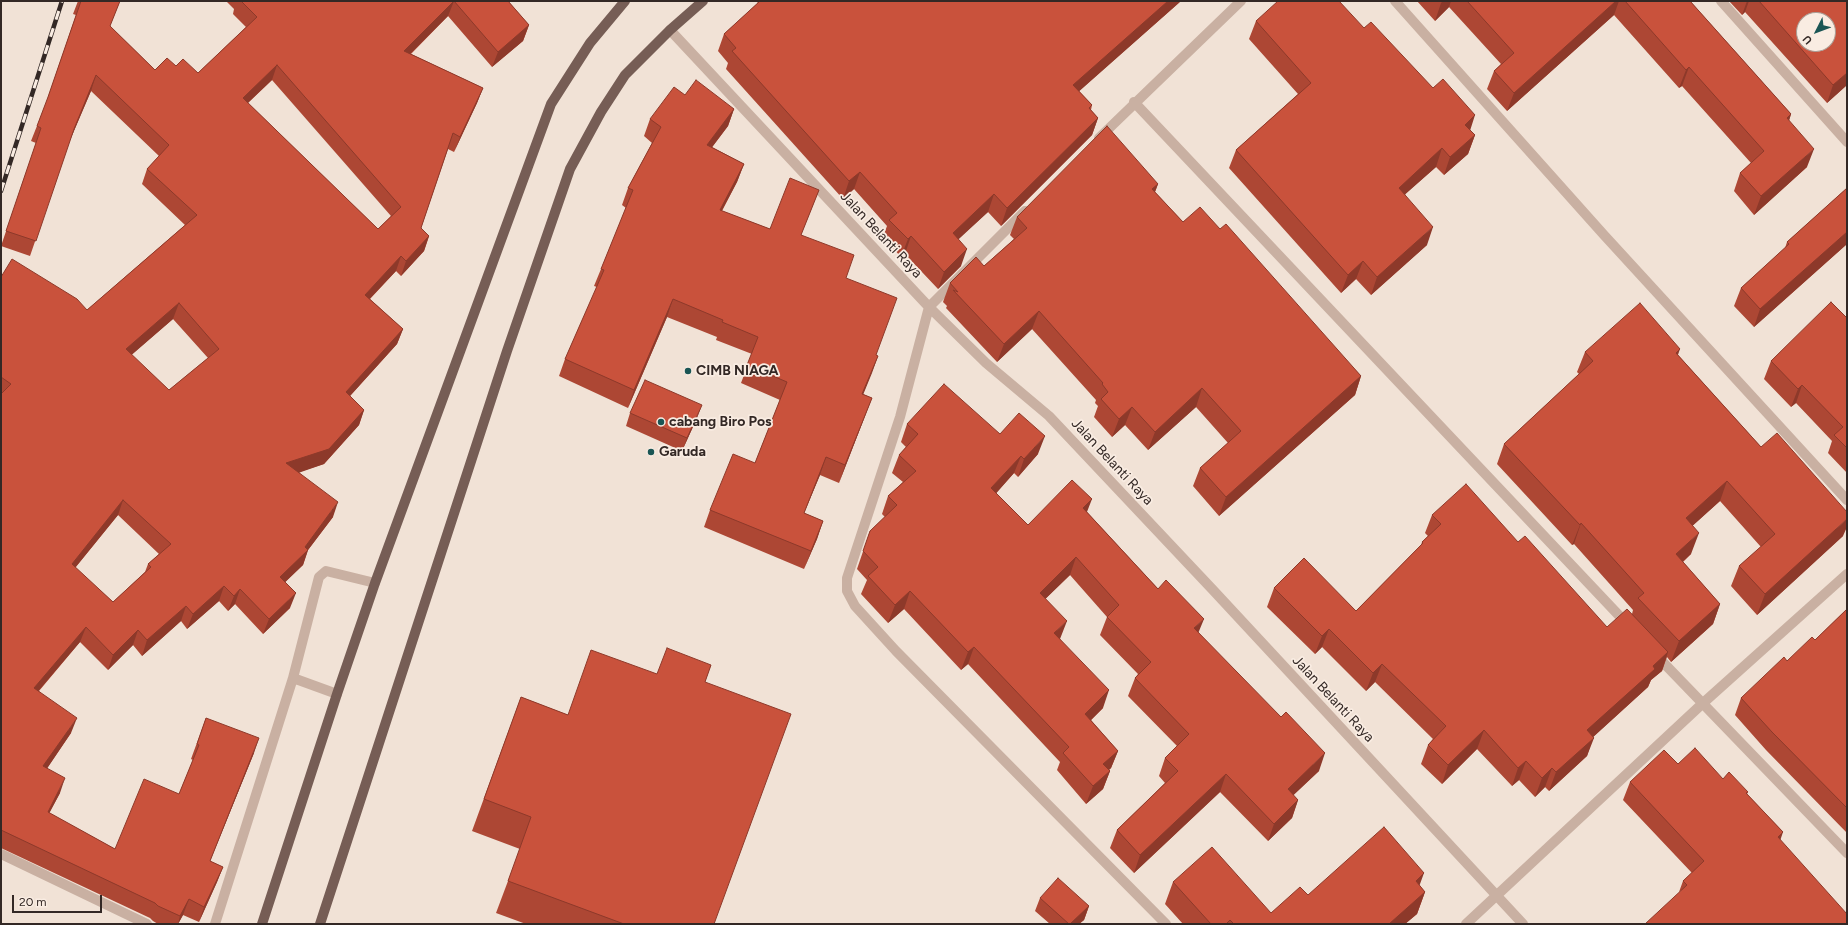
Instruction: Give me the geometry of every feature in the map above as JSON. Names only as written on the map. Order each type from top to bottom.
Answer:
[{"type":"main road","points":[[262,924],[375,583],[551,104],[590,43],[625,1]]},
{"type":"main road","points":[[320,924],[502,366],[570,169],[601,112],[625,75],[670,30],[703,1]]},
{"type":"street","points":[[1090,146],[1134,102],[1241,1]]},
{"type":"street","points":[[1395,1],[1604,235],[1847,500]]},
{"type":"street","points":[[1721,1],[1847,142]]},
{"type":"street","name":"Jalan Belanti Raya","points":[[670,30],[929,307],[986,363],[1049,416],[1213,590],[1523,924]]},
{"type":"street","points":[[1134,102],[1637,635]]},
{"type":"street","points":[[1034,202],[929,307],[900,417],[847,578],[847,591],[854,606],[896,651],[1166,924]]},
{"type":"street","points":[[215,924],[293,678],[319,577],[326,571],[375,583]]},
{"type":"street","points":[[1466,924],[1702,704],[1847,574]]},
{"type":"street","points":[[1648,647],[1847,853]]},
{"type":"street","points":[[293,678],[337,694]]},
{"type":"street","points":[[1,854],[147,924]]},
{"type":"building","points":[[81,1],[120,1],[110,26],[155,70],[167,58],[176,66],[183,59],[198,73],[257,17],[241,1],[454,1],[404,51],[483,88],[460,137],[453,133],[421,228],[429,236],[406,261],[401,256],[365,295],[403,329],[346,392],[364,410],[329,449],[286,463],[338,502],[305,547],[308,550],[280,577],[296,593],[269,619],[240,589],[234,596],[224,586],[193,614],[186,606],[147,640],[138,630],[113,655],[86,627],[34,688],[77,718],[43,766],[65,778],[48,812],[115,849],[144,779],[179,794],[199,745],[197,744],[206,718],[259,738],[210,861],[223,867],[204,907],[189,899],[180,916],[1,830],[1,394],[11,384],[1,377],[1,277],[12,259],[77,299],[87,310],[197,215],[147,169],[169,145],[96,75],[74,129],[36,241],[6,231],[41,128],[37,126]],"holes":[[[277,65],[401,207],[378,229],[243,98]],[[179,303],[219,349],[169,390],[126,349]],[[123,500],[171,544],[148,564],[151,567],[113,602],[72,564]]]},
{"type":"building","points":[[454,1],[508,1],[529,25],[498,52]]},
{"type":"building","points":[[760,1],[1168,1],[1073,85],[1092,105],[1089,108],[1098,118],[1007,208],[994,194],[953,233],[967,249],[944,272],[911,236],[908,239],[889,220],[897,213],[860,172],[849,181],[732,51],[736,48],[724,34]]},
{"type":"building","points":[[1278,1],[1339,1],[1364,28],[1371,22],[1433,88],[1443,79],[1475,115],[1465,125],[1475,135],[1450,157],[1442,148],[1399,188],[1433,227],[1377,277],[1363,261],[1348,275],[1236,150],[1311,83],[1256,21]]},
{"type":"building","points":[[1467,1],[1616,1],[1514,93],[1494,71],[1514,53]]},
{"type":"building","points":[[1625,1],[1690,1],[1791,114],[1787,118],[1814,149],[1761,196],[1740,173],[1764,151],[1689,67],[1686,70]]},
{"type":"building","points":[[1759,1],[1847,1],[1847,73],[1833,85],[1804,52],[1836,52],[1836,12],[1796,12],[1796,43]]},
{"type":"building","points":[[696,80],[734,109],[707,145],[744,164],[720,210],[770,229],[790,178],[819,190],[801,235],[854,255],[846,278],[897,298],[876,355],[878,356],[862,394],[872,398],[845,465],[826,457],[804,513],[823,521],[811,551],[710,510],[733,454],[755,463],[787,382],[747,365],[758,337],[722,322],[723,320],[673,299],[634,390],[565,359],[604,270],[601,269],[633,190],[628,188],[661,127],[650,119],[674,87],[685,95]]},
{"type":"building","points":[[1107,126],[1158,184],[1152,189],[1183,222],[1200,207],[1220,229],[1226,224],[1361,376],[1226,497],[1200,468],[1241,431],[1202,388],[1155,432],[1132,407],[1119,419],[1101,399],[1108,392],[1102,384],[1103,383],[1039,311],[1004,344],[953,290],[958,292],[950,283],[976,257],[984,266],[1027,228],[1017,217]]},
{"type":"building","points":[[1847,188],[1847,232],[1760,309],[1741,288],[1789,244],[1787,242]]},
{"type":"building","points":[[1831,302],[1847,318],[1847,448],[1834,435],[1843,427],[1802,385],[1798,389],[1771,361]]},
{"type":"building","points":[[1640,303],[1680,349],[1676,353],[1761,447],[1777,433],[1847,512],[1847,519],[1765,594],[1739,566],[1775,534],[1727,481],[1686,518],[1699,533],[1676,554],[1720,604],[1679,641],[1638,598],[1644,593],[1581,523],[1580,525],[1504,444],[1593,361],[1585,352]]},
{"type":"building","name":"cabang Biro Pos","points":[[645,380],[702,405],[687,438],[630,413]]},
{"type":"building","points":[[944,384],[1000,434],[1019,413],[1045,436],[1024,459],[1021,456],[991,488],[1028,525],[1072,480],[1092,499],[1083,508],[1158,589],[1166,580],[1204,619],[1194,628],[1281,717],[1286,712],[1325,753],[1288,789],[1298,800],[1274,824],[1226,774],[1140,855],[1117,830],[1178,771],[1165,758],[1189,734],[1135,678],[1151,662],[1107,617],[1119,605],[1076,557],[1040,593],[1067,621],[1054,633],[1109,690],[1085,714],[1118,751],[1103,764],[1110,771],[1093,786],[1063,753],[1069,747],[974,647],[968,652],[910,591],[895,605],[868,576],[878,567],[863,551],[870,531],[897,505],[888,496],[916,471],[899,455],[918,434],[907,424]]},
{"type":"building","points":[[1466,484],[1518,542],[1525,536],[1607,627],[1627,609],[1668,652],[1653,666],[1655,669],[1587,730],[1594,738],[1556,772],[1552,768],[1542,778],[1526,761],[1518,768],[1484,730],[1448,765],[1428,745],[1446,726],[1382,664],[1373,673],[1329,629],[1322,636],[1274,588],[1304,558],[1356,611],[1441,524],[1432,515]]},
{"type":"building","points":[[1847,609],[1847,808],[1772,732],[1741,698],[1784,657],[1787,661],[1812,637],[1815,640]]},
{"type":"building","points":[[667,648],[711,665],[705,682],[791,714],[714,924],[624,924],[508,881],[531,817],[484,799],[521,697],[568,715],[591,650],[657,674]]},
{"type":"building","points":[[1695,748],[1723,779],[1729,772],[1748,792],[1746,793],[1783,832],[1778,837],[1847,914],[1847,924],[1645,924],[1687,885],[1683,881],[1704,861],[1630,782],[1664,750],[1678,764]]},
{"type":"building","points":[[1384,827],[1424,873],[1416,881],[1425,892],[1389,924],[1234,924],[1230,920],[1226,924],[1211,924],[1173,882],[1212,847],[1271,913],[1300,887],[1308,895]]},
{"type":"building","points":[[1058,878],[1089,906],[1070,924],[1040,898]]},
{"type":"railway","points":[[1,191],[62,1]]},
{"type":"place","name":"CIMB NIAGA","points":[[688,371]]},
{"type":"place","name":"cabang Biro Pos","points":[[661,422]]},
{"type":"place","name":"Garuda","points":[[651,452]]}]
